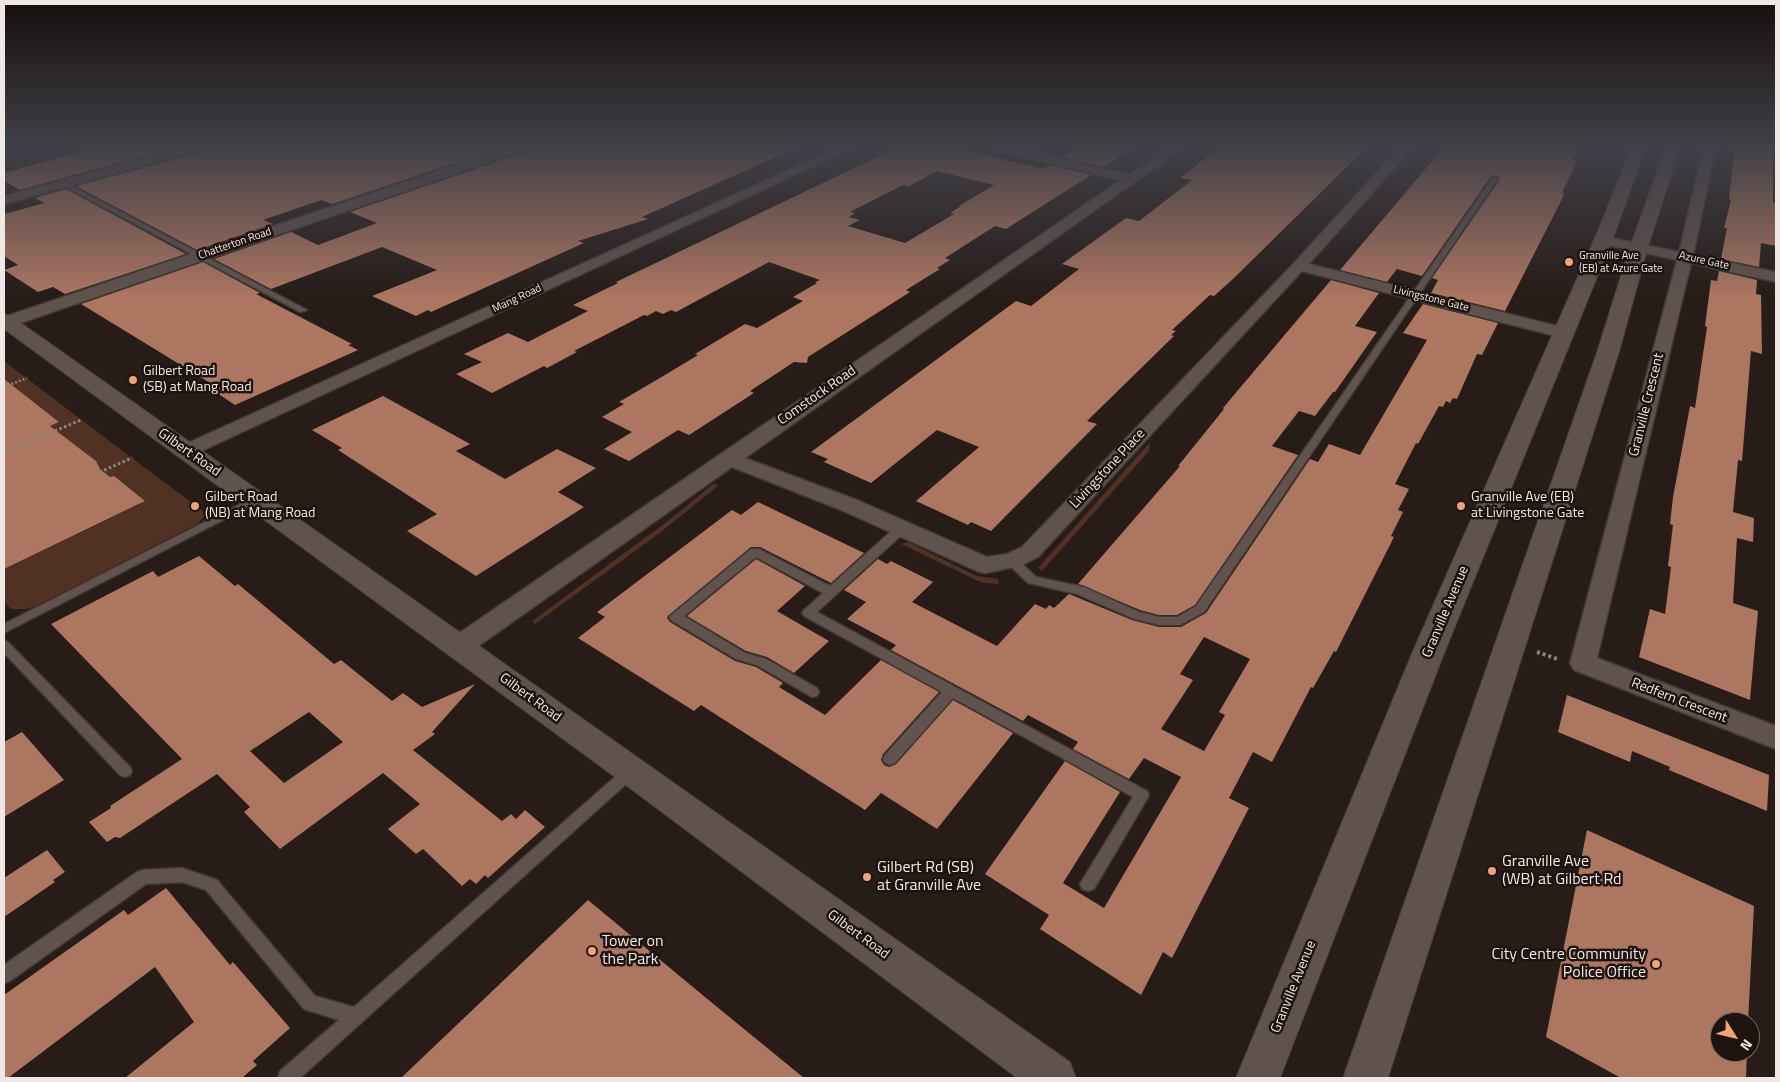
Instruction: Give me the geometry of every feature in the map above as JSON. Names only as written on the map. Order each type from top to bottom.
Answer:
[{"type":"main road","name":"Granville Avenue","points":[[1258,1078],[1429,651],[1619,197]]},
{"type":"main road","points":[[1365,1078],[1608,352],[1656,197]]},
{"type":"main road","name":"Gilbert Road","points":[[5,321],[631,770],[1054,1078]]},
{"type":"street","name":"Chatterton Road","points":[[5,321],[372,197]]},
{"type":"street","name":"Mang Road","points":[[186,451],[739,197]]},
{"type":"street","name":"Comstock Road","points":[[458,647],[1105,197]]},
{"type":"street","name":"Livingstone Place","points":[[728,458],[849,505],[985,565],[1012,562],[1030,552],[1361,197]]},
{"type":"street","name":"Granville Crescent","points":[[1583,663],[1699,197]]},
{"type":"street","name":"Azure Gate","points":[[1603,240],[1776,277]]},
{"type":"street","name":"Livingstone Gate","points":[[1299,266],[1562,333]]},
{"type":"street","name":"Redfern Crescent","points":[[1583,663],[1776,738]]},
{"type":"lane","points":[[90,197],[303,310]]},
{"type":"lane","points":[[1012,562],[1032,580],[1080,590],[1144,617],[1159,621],[1180,621],[1200,609],[1482,197]]},
{"type":"lane","points":[[4,629],[254,500]]},
{"type":"lane","points":[[902,528],[808,613],[1142,796],[1088,884]]},
{"type":"lane","points":[[812,692],[761,662],[741,656],[675,617],[755,552],[832,592]]},
{"type":"lane","points":[[4,645],[125,771]]},
{"type":"lane","points":[[890,759],[951,691]]},
{"type":"lane","points":[[287,1078],[631,770]]},
{"type":"lane","points":[[4,975],[143,877],[182,875],[211,885],[310,1003],[356,1016]]},
{"type":"path","points":[[4,387],[27,378]]},
{"type":"path","points":[[4,452],[81,420]]},
{"type":"path","points":[[95,474],[132,458]]},
{"type":"shaded area","points":[[4,361],[207,514],[197,524],[38,605],[27,609],[11,609],[4,602],[4,569],[140,504],[113,477],[110,477],[94,464],[95,461],[74,444],[64,442],[4,467],[4,445],[59,422],[12,386],[4,389]]},
{"type":"shaded area","points":[[1150,442],[1149,451],[1042,571],[1038,568]]},
{"type":"shaded area","points":[[713,484],[719,485],[661,532],[535,624],[532,621],[668,521]]},
{"type":"shaded area","points":[[908,542],[977,576],[998,579],[999,584],[984,583],[974,579],[901,544]]},
{"type":"building","points":[[82,197],[186,254],[65,294],[53,287],[38,292],[4,270],[18,265],[4,256],[4,214],[45,203],[35,198]]},
{"type":"building","points":[[98,197],[351,197],[332,204],[321,200],[263,220],[273,224],[197,250]]},
{"type":"building","points":[[392,197],[685,197],[642,217],[648,219],[578,241],[584,243],[431,312],[428,310],[416,316],[372,296],[437,270],[382,247],[271,289],[214,259],[291,232],[318,245],[377,223],[350,212]]},
{"type":"building","points":[[793,197],[878,197],[850,212],[855,213],[849,217],[860,220],[848,226],[905,243],[954,214],[950,213],[973,197],[1056,197],[1006,229],[995,226],[945,258],[950,260],[937,268],[940,269],[906,290],[910,292],[808,357],[807,363],[794,362],[750,391],[754,393],[689,435],[678,430],[629,461],[604,449],[632,432],[602,417],[624,404],[619,402],[698,355],[695,354],[745,324],[757,328],[803,301],[793,297],[820,280],[769,262],[676,312],[671,310],[663,314],[656,311],[647,316],[644,315],[574,351],[577,352],[547,368],[544,366],[492,393],[456,374],[482,362],[464,354],[508,333],[528,342],[588,311],[573,305],[618,283],[616,282]]},
{"type":"building","points":[[1169,197],[1316,197],[1234,278],[1214,296],[1210,295],[1172,330],[1176,331],[1171,335],[1174,336],[1087,421],[1097,424],[991,531],[971,522],[968,525],[916,501],[979,447],[937,430],[871,483],[824,462],[828,459],[811,452],[1016,301],[1031,306],[1079,269],[1062,264],[1126,218],[1139,221]]},
{"type":"building","points":[[1401,197],[1476,197],[1422,276],[1397,269],[1387,282],[1340,270]]},
{"type":"building","points":[[1487,197],[1563,197],[1505,311],[1431,293],[1438,280],[1432,278]]},
{"type":"building","points":[[1773,197],[1773,202],[1776,203],[1776,246],[1761,243],[1759,267],[1721,259],[1727,228],[1724,228],[1731,200],[1729,199]]},
{"type":"building","points":[[203,262],[260,293],[256,294],[352,344],[348,345],[358,350],[235,405],[214,391],[220,389],[81,304]]},
{"type":"building","points":[[1719,271],[1757,280],[1756,294],[1761,295],[1762,354],[1751,351],[1742,461],[1738,460],[1733,512],[1754,518],[1753,542],[1737,538],[1733,603],[1758,611],[1750,700],[1639,657],[1650,609],[1665,614],[1671,567],[1668,566],[1673,525],[1670,524],[1673,497],[1690,406],[1695,408],[1707,327],[1705,326],[1711,280],[1717,281]]},
{"type":"building","points":[[1331,280],[1379,293],[1355,326],[1377,332],[1335,392],[1333,392],[1315,416],[1299,411],[1272,446],[1298,455],[1195,605],[1177,615],[1159,615],[1140,610],[1078,584],[1180,466],[1178,466],[1223,408]]},
{"type":"building","points":[[1423,304],[1498,323],[1482,355],[1477,354],[1457,399],[1453,398],[1450,403],[1446,401],[1443,407],[1439,406],[1418,444],[1416,443],[1395,484],[1409,489],[1398,510],[1403,512],[1391,536],[1394,537],[1336,652],[1334,651],[1313,688],[1311,687],[1272,762],[1253,752],[1229,798],[1249,808],[1172,958],[1163,952],[1141,995],[1040,929],[1049,915],[985,874],[1065,761],[1120,792],[1063,883],[1104,908],[1181,777],[1144,758],[1129,779],[1073,749],[1078,742],[1028,715],[1023,721],[891,650],[896,645],[847,619],[866,602],[844,590],[878,559],[887,564],[891,561],[933,582],[912,602],[997,646],[1035,604],[1046,609],[1049,605],[1054,608],[1069,594],[1132,620],[1159,627],[1181,627],[1206,613],[1310,459],[1318,462],[1329,444],[1360,455],[1427,340],[1403,333]],"holes":[[[1204,637],[1250,659],[1219,712],[1225,715],[1204,751],[1161,729],[1193,680],[1180,674]]]},
{"type":"building","points":[[4,379],[59,422],[50,426],[96,461],[100,469],[110,477],[114,476],[145,501],[4,569]]},
{"type":"building","points":[[383,396],[470,444],[456,451],[505,479],[557,449],[596,468],[558,492],[584,507],[476,576],[407,531],[437,514],[338,450],[342,448],[312,430]]},
{"type":"building","points":[[758,502],[864,553],[831,583],[760,547],[751,547],[667,618],[670,622],[735,661],[756,667],[783,683],[779,687],[825,715],[881,660],[939,692],[883,754],[881,760],[884,765],[889,767],[896,764],[953,700],[1013,733],[937,829],[881,793],[865,810],[701,705],[694,711],[578,638],[605,617],[597,612],[732,510],[741,515]]},
{"type":"building","points":[[199,556],[235,586],[238,584],[334,664],[341,660],[392,701],[403,693],[422,707],[475,684],[432,732],[435,734],[413,750],[502,821],[511,814],[516,819],[525,810],[545,827],[488,878],[485,875],[476,884],[470,879],[462,886],[423,849],[416,854],[388,829],[420,804],[383,773],[280,849],[244,812],[250,807],[217,774],[120,838],[115,837],[107,842],[89,822],[182,759],[51,624],[153,571],[158,577]],"holes":[[[309,712],[343,742],[284,783],[250,751]]]},
{"type":"building","points":[[756,559],[805,586],[777,611],[829,641],[794,673],[767,657],[746,651],[687,616]]},
{"type":"building","points":[[1567,695],[1769,775],[1767,811],[1669,770],[1670,767],[1632,751],[1630,762],[1558,732]]},
{"type":"building","points":[[22,732],[64,780],[4,817],[4,742]]},
{"type":"building","name":"City Centre Community Police Office","points":[[1587,830],[1754,906],[1749,1012],[1710,1012],[1710,1062],[1747,1062],[1746,1078],[1621,1078],[1546,1037]]},
{"type":"building","points":[[47,850],[65,872],[53,880],[55,882],[4,917],[4,878]]},
{"type":"building","points":[[166,888],[230,965],[233,962],[290,1028],[253,1061],[257,1065],[242,1078],[125,1078],[194,1022],[155,967],[8,1078],[4,1078],[4,995],[124,910],[128,915]]},
{"type":"building","name":"Tower on the Park","points":[[588,900],[711,1002],[804,1078],[401,1078]]},
{"type":"place","name":"Granville Ave (EB) at Azure Gate","points":[[1569,262]]},
{"type":"place","name":"Gilbert Road (SB) at Mang Road","points":[[133,380]]},
{"type":"place","name":"Gilbert Road (NB) at Mang Road","points":[[195,506]]},
{"type":"place","name":"Granville Ave (EB) at Livingstone Gate","points":[[1461,506]]},
{"type":"place","name":"Granville Ave (WB) at Gilbert Rd","points":[[1492,871]]},
{"type":"place","name":"Gilbert Rd (SB) at Granville Ave","points":[[867,877]]},
{"type":"place","name":"Tower on the Park","points":[[592,951]]},
{"type":"place","name":"City Centre Community Police Office","points":[[1656,964]]}]
